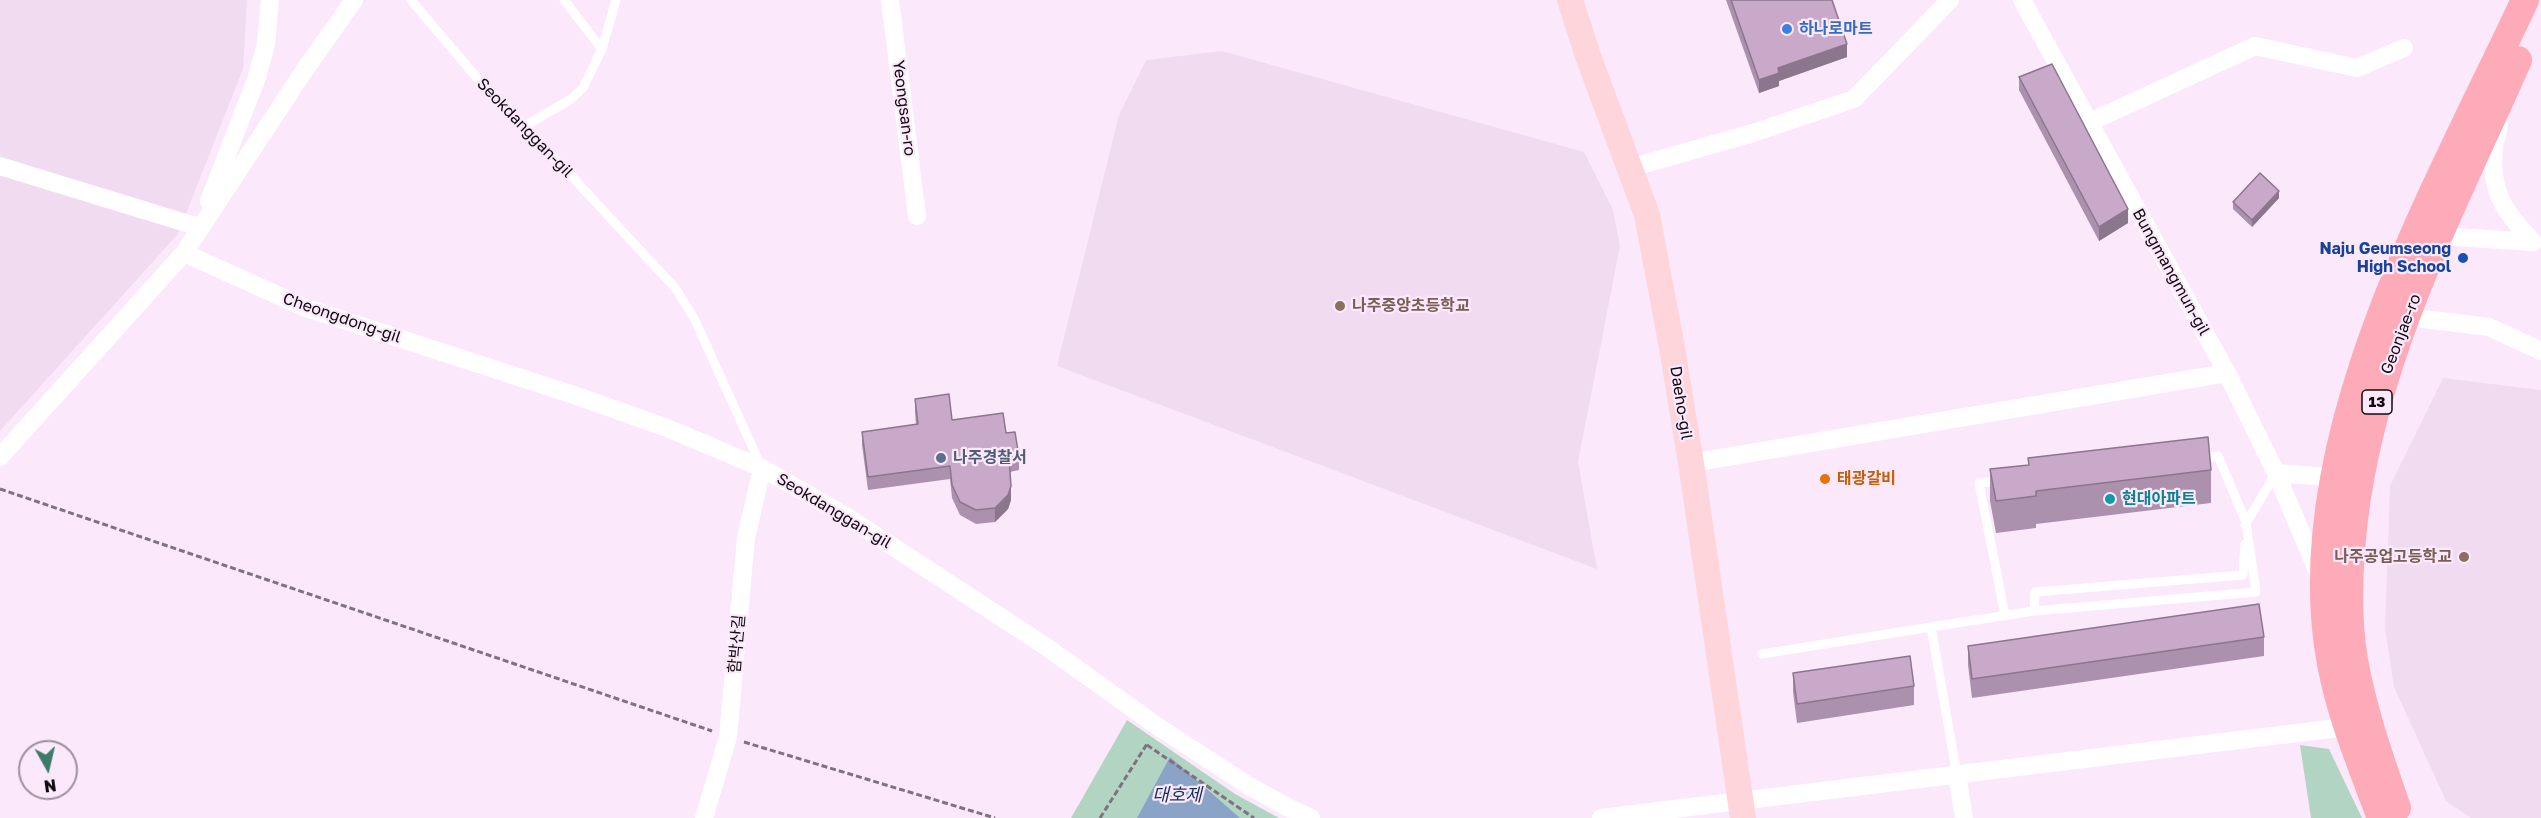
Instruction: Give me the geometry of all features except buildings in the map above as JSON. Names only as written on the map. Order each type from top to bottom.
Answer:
[{"type":"main road","name":"Geonjae-ro","points":[[2381,818],[2346,727],[2328,646],[2323,583],[2327,530],[2380,389],[2394,315],[2437,185],[2525,0]]},
{"type":"main road","name":"Geonjae-ro","points":[[2394,315],[2440,236],[2541,8]]},
{"type":"main road","name":"Geonjae-ro","points":[[2347,479],[2349,579],[2354,658],[2368,724],[2401,818]]},
{"type":"street","points":[[184,253],[199,227],[256,81],[266,44],[270,0]]},
{"type":"street","points":[[0,457],[184,253],[304,71],[354,0]]},
{"type":"street","name":"Yeongsan-ro","points":[[890,0],[917,216]]},
{"type":"street","name":"Daeho-gil","points":[[1570,0],[1588,56],[1647,215],[1691,462],[1741,809]]},
{"type":"street","points":[[1630,168],[1753,133],[1854,99],[1950,0]]},
{"type":"street","name":"Bungmangmun-gil","points":[[2022,0],[2228,373],[2276,473]]},
{"type":"street","points":[[2088,123],[2255,46],[2357,68],[2404,48]]},
{"type":"street","points":[[2495,112],[2499,126],[2494,145],[2493,163],[2497,192],[2509,215],[2537,245]]},
{"type":"street","points":[[0,166],[199,227]]},
{"type":"street","points":[[2440,236],[2537,245]]},
{"type":"street","name":"Cheongdong-gil","points":[[184,253],[306,308],[580,397],[668,428],[762,468]]},
{"type":"street","points":[[2394,315],[2489,327],[2541,351]]},
{"type":"street","points":[[1691,462],[2228,373]]},
{"type":"street","name":"Seokdanggan-gil","points":[[762,468],[849,518],[1045,646],[1157,726],[1249,786],[1311,818]]},
{"type":"street","name":"함박산길","points":[[704,818],[728,737],[746,538],[762,468]]},
{"type":"street","points":[[2276,473],[2347,479]]},
{"type":"street","name":"Geonjae-ro","points":[[2276,473],[2323,583]]},
{"type":"street","points":[[1601,818],[1741,809],[1957,775],[2346,727]]},
{"type":"street","points":[[1957,775],[1964,818]]},
{"type":"lane","name":"Seokdanggan-gil","points":[[411,0],[477,78],[525,126],[676,290],[694,318],[762,468]]},
{"type":"lane","points":[[564,0],[602,49]]},
{"type":"lane","points":[[525,126],[571,99],[583,88],[602,49],[616,0]]},
{"type":"lane","points":[[1762,654],[2034,611],[2256,592],[2246,522],[2218,456],[2183,460]]},
{"type":"lane","points":[[2034,611],[2035,592],[2243,575],[2246,522],[2276,473]]},
{"type":"lane","points":[[2005,615],[1979,483],[2013,479]]},
{"type":"lane","points":[[1931,627],[1957,775]]},
{"type":"path","points":[[0,489],[728,737],[995,818]]},
{"type":"path","points":[[1100,818],[1157,726]]},
{"type":"path","points":[[1147,745],[1254,818]]},
{"type":"shaded area","points":[[0,0],[247,0],[243,69],[178,234],[0,431]]},
{"type":"shaded area","name":"나주중앙초등학교","points":[[1222,51],[1584,152],[1613,210],[1620,246],[1578,462],[1597,569],[1057,366],[1119,115],[1146,60]]},
{"type":"shaded area","name":"나주공업고등학교","points":[[2443,378],[2541,390],[2541,818],[2471,818],[2446,801],[2394,687],[2385,628],[2390,486]]},
{"type":"green space","points":[[1127,720],[1235,794],[1279,818],[1071,818]]},
{"type":"green space","points":[[2300,745],[2329,749],[2362,818],[2311,818]]},
{"type":"water","name":"대호제","points":[[1170,757],[1240,818],[1137,818]]},
{"type":"place","name":"하나로마트","points":[[1787,29]]},
{"type":"place","name":"Naju Geumseong High School","points":[[2463,258]]},
{"type":"place","name":"나주중앙초등학교","points":[[1340,306]]},
{"type":"place","name":"나주경찰서","points":[[941,458]]},
{"type":"place","name":"태광갈비","points":[[1825,479]]},
{"type":"place","name":"현대아파트","points":[[2110,499]]},
{"type":"place","name":"나주공업고등학교","points":[[2464,557]]}]
